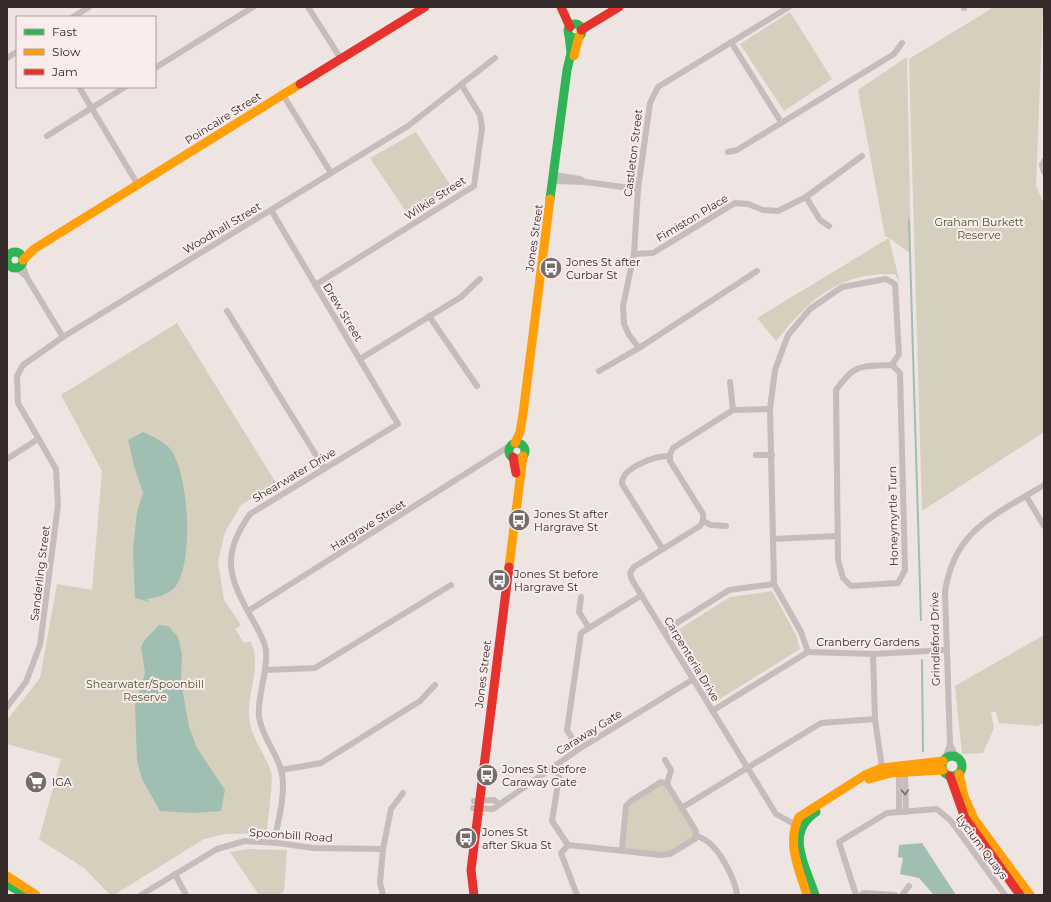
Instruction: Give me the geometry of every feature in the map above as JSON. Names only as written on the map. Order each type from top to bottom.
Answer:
[{"type":"street","points":[[75,16],[89,7]]},
{"type":"street","points":[[308,7],[341,59]]},
{"type":"street","name":"Poincaire Street","points":[[16,263],[34,249],[425,7]]},
{"type":"street","points":[[561,7],[575,31]]},
{"type":"street","points":[[566,7],[575,31]]},
{"type":"street","points":[[575,31],[619,7]]},
{"type":"street","name":"Castleton Street","points":[[639,348],[629,335],[624,324],[623,306],[634,254],[638,189],[650,103],[658,87],[789,7]]},
{"type":"street","points":[[156,67],[250,8]]},
{"type":"street","name":"Jones Street","points":[[474,895],[471,870],[476,805],[516,471],[510,452],[516,444],[522,424],[572,67],[575,31]]},
{"type":"street","points":[[731,42],[781,122]]},
{"type":"street","points":[[728,152],[737,150],[894,54],[902,43]]},
{"type":"street","points":[[7,58],[16,53]]},
{"type":"street","name":"Woodhall Street","points":[[38,439],[18,403],[17,376],[23,366],[63,337],[408,126],[461,84],[473,77],[495,58]]},
{"type":"street","name":"Wilkie Street","points":[[315,285],[474,186],[482,128],[480,115],[461,84]]},
{"type":"street","points":[[80,88],[138,185]]},
{"type":"street","points":[[48,136],[123,88]]},
{"type":"street","points":[[283,95],[330,173]]},
{"type":"street","name":"Fimiston Place","points":[[634,254],[653,252],[735,203],[748,204],[763,210],[778,211],[806,197],[862,156]]},
{"type":"street","points":[[1044,161],[1042,165],[1044,172]]},
{"type":"street","points":[[556,178],[580,179],[585,182],[638,189]]},
{"type":"street","points":[[806,197],[820,220],[829,226]]},
{"type":"street","name":"Drew Street","points":[[271,210],[398,424]]},
{"type":"street","points":[[8,258],[8,263],[16,263],[26,276],[63,337]]},
{"type":"street","points":[[599,371],[639,348],[757,271]]},
{"type":"street","points":[[360,359],[461,296],[480,279]]},
{"type":"street","points":[[808,652],[801,632],[774,584],[770,409],[774,370],[788,335],[810,309],[842,287],[886,280],[895,284],[899,354],[892,365]]},
{"type":"street","points":[[227,311],[324,468]]},
{"type":"street","points":[[429,316],[477,386]]},
{"type":"street","name":"Honeymyrtle Turn","points":[[892,365],[900,373],[905,570],[898,583],[851,586],[843,578],[838,560],[837,536],[836,390],[847,374],[858,367],[892,365]]},
{"type":"street","points":[[730,382],[733,410]]},
{"type":"street","points":[[726,526],[711,525],[703,521],[703,514],[670,461],[673,448],[733,410],[770,409]]},
{"type":"street","name":"Shearwater Drive","points":[[274,842],[283,784],[281,770],[262,732],[259,716],[266,650],[248,611],[238,594],[232,577],[231,559],[240,529],[250,514],[398,424]]},
{"type":"street","points":[[7,459],[38,439]]},
{"type":"street","name":"Sanderling Street","points":[[7,707],[26,682],[40,645],[57,513],[56,469],[38,439]]},
{"type":"street","name":"Jones Street","points":[[470,895],[466,874],[523,456],[526,451],[516,444]]},
{"type":"street","name":"Hargrave Street","points":[[248,611],[516,444]]},
{"type":"street","points":[[498,455],[519,458],[523,456]]},
{"type":"street","points":[[662,548],[622,484],[622,479],[624,475],[647,460],[662,455],[670,456]]},
{"type":"street","points":[[756,455],[772,455]]},
{"type":"street","name":"Grindleford Drive","points":[[1030,895],[1019,889],[989,854],[965,818],[948,768],[950,744],[945,592],[948,573],[955,555],[967,536],[984,522],[1044,485]]},
{"type":"street","points":[[1026,496],[1044,526]]},
{"type":"street","name":"Carpenteria Drive","points":[[703,521],[700,526],[662,548],[634,567],[630,573],[632,580],[664,631],[692,680],[748,767],[776,814],[794,824]]},
{"type":"street","points":[[773,539],[837,536]]},
{"type":"street","points":[[265,670],[315,668],[451,584]]},
{"type":"street","points":[[664,631],[729,590],[774,584]]},
{"type":"street","points":[[579,749],[567,730],[580,633],[642,595]]},
{"type":"street","points":[[581,597],[579,612],[589,628]]},
{"type":"street","name":"Cranberry Gardens","points":[[712,711],[808,652],[873,654],[946,650]]},
{"type":"street","points":[[873,654],[875,719],[882,768]]},
{"type":"street","name":"Caraway Gate","points":[[476,805],[494,800],[499,804],[579,749],[692,680]]},
{"type":"street","points":[[281,770],[321,763],[420,701],[435,685]]},
{"type":"street","points":[[683,807],[821,723],[875,719]]},
{"type":"street","name":"Grindleford Drive","points":[[948,768],[962,765],[956,758],[950,744]]},
{"type":"street","points":[[948,768],[951,756],[956,758]]},
{"type":"street","points":[[665,760],[671,770],[667,784]]},
{"type":"street","points":[[555,765],[559,777],[552,821],[568,845]]},
{"type":"street","points":[[807,895],[791,842],[794,824],[807,811],[865,775],[882,768],[948,768]]},
{"type":"street","points":[[815,895],[798,843],[799,831],[812,814],[874,777],[948,768]]},
{"type":"street","points":[[899,812],[902,773]]},
{"type":"street","points":[[902,773],[906,812]]},
{"type":"street","points":[[622,849],[626,806],[631,801],[661,782],[667,784],[683,807],[696,831],[697,836],[713,846],[730,872],[737,895]]},
{"type":"street","points":[[383,895],[380,883],[383,850],[391,809],[403,793]]},
{"type":"street","name":"Lycium Quays","points":[[856,895],[839,842],[887,813],[938,809],[945,815],[1006,895],[1019,889]]},
{"type":"street","points":[[568,845],[670,854],[695,839],[697,836]]},
{"type":"street","name":"Spoonbill Road","points":[[141,895],[217,848],[245,841],[274,842],[313,848],[383,850]]},
{"type":"street","points":[[568,845],[561,853],[577,895]]},
{"type":"street","points":[[175,874],[186,895]]},
{"type":"street","points":[[7,876],[36,895]]},
{"type":"street","points":[[7,884],[25,895]]},
{"type":"street","points":[[902,895],[909,886]]},
{"type":"street","points":[[861,895],[864,893],[895,895]]},
{"type":"green space","name":"Graham Burkett Reserve","points":[[994,7],[1043,7],[1036,186],[1044,204],[1044,432],[922,511],[909,59]]},
{"type":"green space","points":[[790,12],[832,79],[784,111],[740,44]]},
{"type":"green space","points":[[907,57],[911,254],[885,236],[858,90]]},
{"type":"green space","points":[[416,132],[452,188],[409,216],[370,158]]},
{"type":"green space","points":[[889,238],[900,283],[895,274],[857,278],[841,283],[814,301],[776,341],[757,318]]},
{"type":"green space","name":"Shearwater/Spoonbill Reserve","points":[[177,323],[276,483],[241,505],[225,532],[218,562],[224,600],[241,625],[235,629],[244,643],[250,641],[254,649],[255,668],[250,698],[249,716],[252,731],[272,776],[267,833],[225,834],[204,839],[114,895],[110,895],[84,868],[39,839],[61,759],[7,744],[7,720],[40,678],[57,584],[92,590],[102,471],[61,395]]},
{"type":"green space","points":[[772,591],[796,635],[800,649],[715,702],[673,633],[730,597]]},
{"type":"green space","points":[[1044,635],[1044,723],[1037,726],[999,723],[996,712],[991,712],[994,728],[983,753],[962,754],[955,686]]},
{"type":"green space","points":[[661,782],[667,784],[697,836],[670,854],[622,849],[626,806]]},
{"type":"green space","points":[[248,849],[287,850],[284,891],[278,895],[259,895],[230,852]]},
{"type":"shaded area","points":[[143,432],[162,442],[171,450],[182,478],[187,518],[187,538],[182,573],[173,589],[154,598],[146,599],[150,602],[135,598],[133,550],[137,512],[143,493],[134,466],[128,440]]},
{"type":"shaded area","points":[[159,625],[168,626],[178,637],[182,655],[181,682],[189,727],[197,748],[225,790],[221,811],[193,813],[160,811],[142,779],[137,761],[135,707],[145,673],[141,647],[144,641]]},
{"type":"shaded area","points":[[922,843],[956,895],[934,895],[919,878],[900,874],[903,858],[898,857],[899,845]]},
{"type":"waterway","points":[[909,220],[921,620]]},
{"type":"waterway","points":[[922,660],[923,751]]},
{"type":"traffic: fast","points":[[575,24],[580,26],[582,31],[580,36],[575,38],[570,36],[568,31],[570,26],[575,24]]},
{"type":"traffic: fast","points":[[550,199],[567,70],[571,53],[569,35]]},
{"type":"traffic: fast","points":[[15,252],[22,257],[23,260],[18,267],[15,268],[8,263],[7,260],[12,253],[15,252]]},
{"type":"traffic: fast","points":[[517,443],[523,445],[525,451],[523,457],[517,459],[511,457],[509,451],[511,445],[517,443]]},
{"type":"traffic: fast","points":[[952,756],[959,759],[962,766],[959,773],[952,776],[945,773],[942,766],[945,759],[952,756]]},
{"type":"traffic: fast","points":[[815,895],[803,862],[799,840],[801,830],[806,820],[816,812]]},
{"type":"traffic: fast","points":[[7,884],[25,895]]},
{"type":"traffic: slow","points":[[574,56],[579,36]]},
{"type":"traffic: slow","points":[[23,260],[34,249],[300,84]]},
{"type":"traffic: slow","points":[[515,443],[520,432],[523,414],[550,199]]},
{"type":"traffic: slow","points":[[509,567],[523,456]]},
{"type":"traffic: slow","points":[[807,895],[795,856],[794,836],[795,827],[799,817],[865,775],[882,768],[943,761]]},
{"type":"traffic: slow","points":[[869,779],[891,773],[943,770]]},
{"type":"traffic: slow","points":[[959,774],[964,796],[974,819],[1030,895]]},
{"type":"traffic: slow","points":[[7,876],[36,895]]},
{"type":"traffic: jam","points":[[300,84],[425,7]]},
{"type":"traffic: jam","points":[[561,7],[570,27]]},
{"type":"traffic: jam","points":[[581,30],[619,7]]},
{"type":"traffic: jam","points":[[513,457],[516,473]]},
{"type":"traffic: jam","points":[[474,895],[471,870],[509,567]]},
{"type":"traffic: jam","points":[[950,776],[965,818],[1020,895]]},
{"type":"place","name":"Jones St after Curbar St","points":[[551,268]]},
{"type":"place","name":"Jones St after Hargrave St","points":[[519,520]]},
{"type":"place","name":"Jones St before Hargrave St","points":[[499,580]]},
{"type":"place","name":"Jones St before Caraway Gate","points":[[487,775]]},
{"type":"place","name":"IGA","points":[[36,782]]},
{"type":"place","name":"Jones St after Skua St","points":[[466,838]]}]
